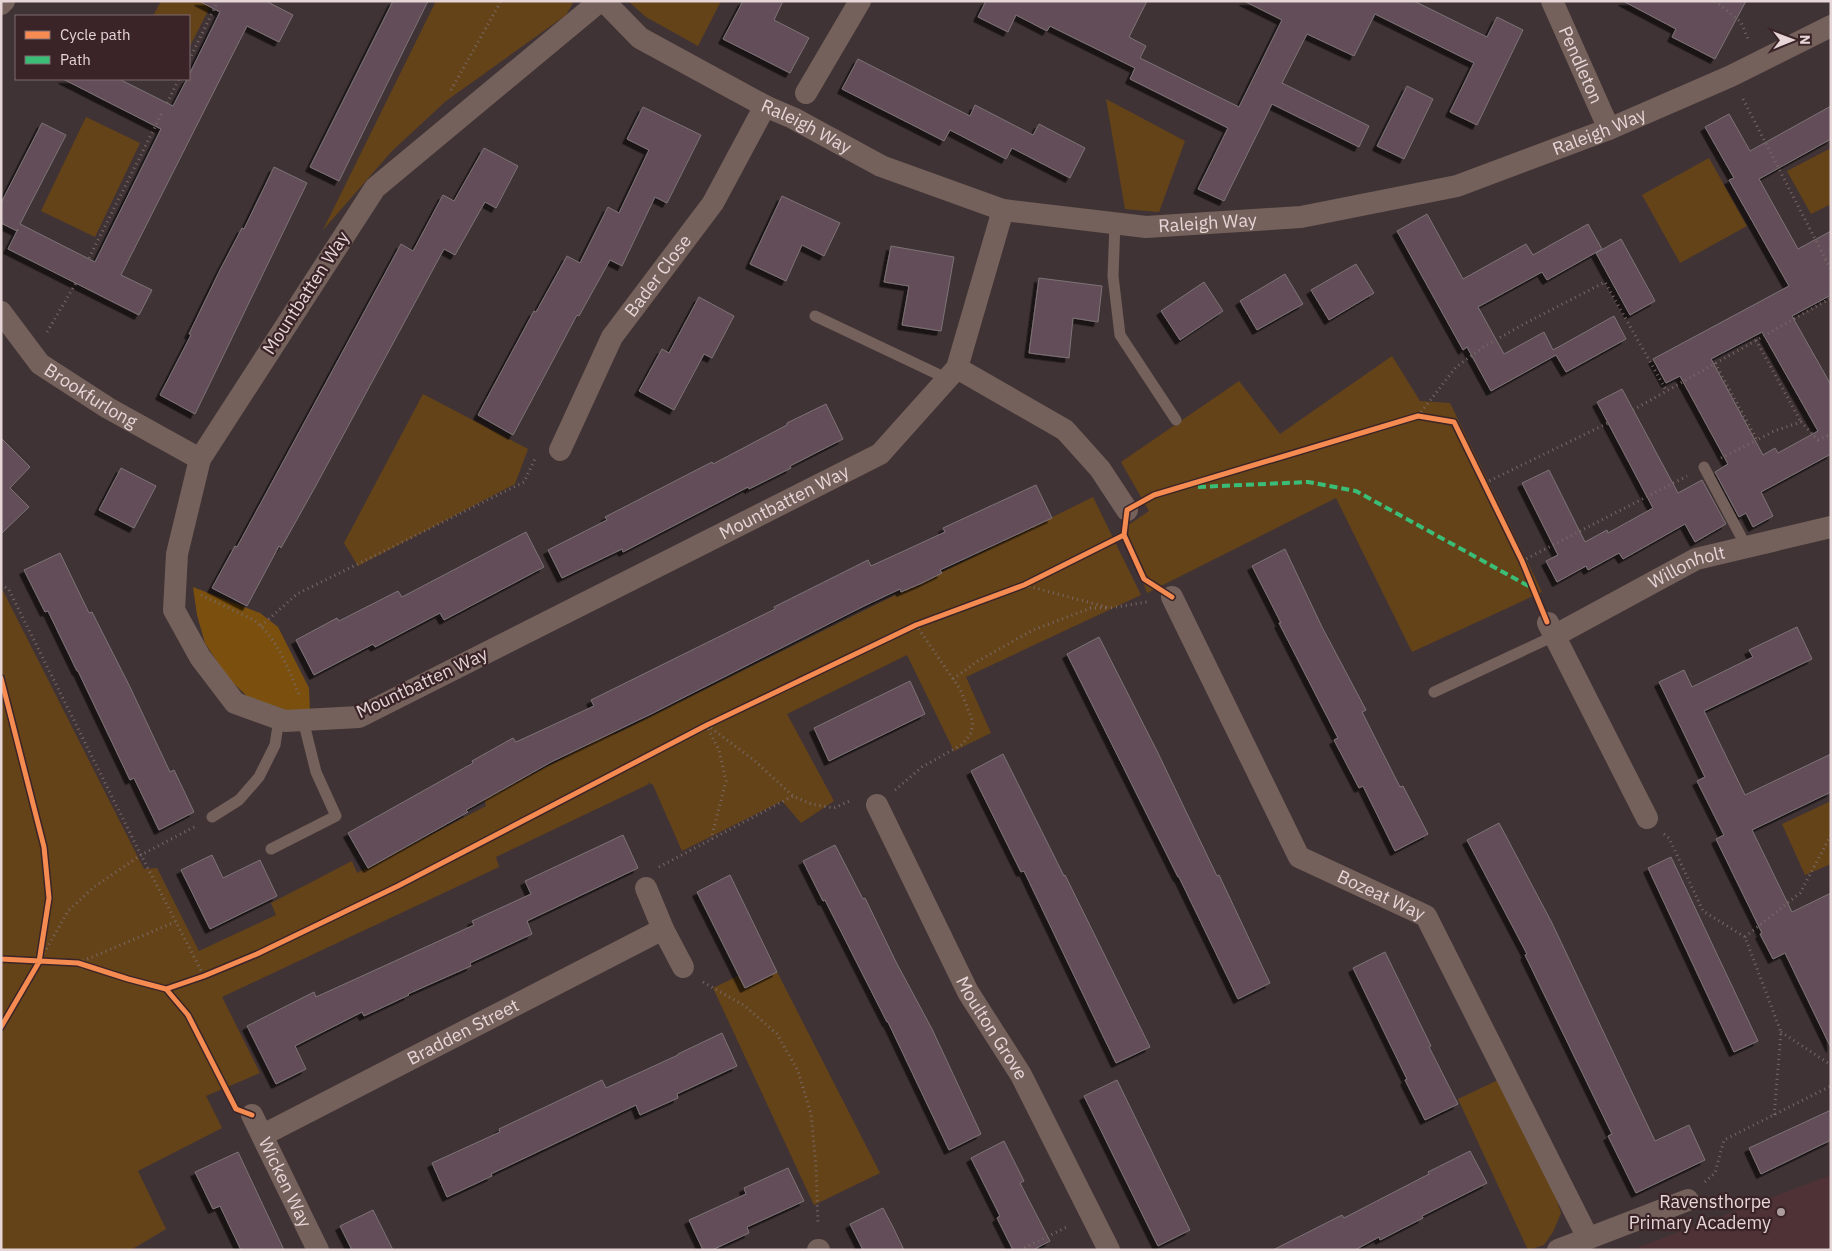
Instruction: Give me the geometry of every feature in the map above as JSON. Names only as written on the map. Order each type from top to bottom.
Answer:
[{"type":"street","points":[[1,4],[4,1]]},
{"type":"street","name":"Mountbatten Way","points":[[600,1],[375,188],[200,459],[177,554],[174,610],[200,657],[236,702],[285,721],[359,717],[880,454],[953,374],[1003,210]]},
{"type":"street","name":"Raleigh Way","points":[[604,1],[640,38],[881,166],[1003,210],[1146,227],[1301,217],[1457,186],[1609,129],[1740,71],[1831,26]]},
{"type":"street","points":[[806,93],[860,1]]},
{"type":"street","name":"Pendleton","points":[[1552,1],[1609,129]]},
{"type":"street","name":"Bader Close","points":[[560,450],[612,336],[713,203],[765,106]]},
{"type":"street","name":"Brookfurlong","points":[[1,312],[40,364],[108,408],[200,459]]},
{"type":"street","points":[[953,374],[1065,430],[1100,469],[1127,510]]},
{"type":"street","name":"Willonholt","points":[[1551,629],[1696,559],[1831,527]]},
{"type":"street","name":"Bozeat Way","points":[[1172,597],[1299,857],[1426,916],[1588,1238]]},
{"type":"street","points":[[1551,629],[1647,818]]},
{"type":"street","name":"Moulton Grove","points":[[877,805],[968,992],[1021,1075],[1109,1250]]},
{"type":"street","points":[[646,888],[663,929],[683,967]]},
{"type":"street","name":"Bradden Street","points":[[263,1135],[663,929]]},
{"type":"street","name":"Wicken Way","points":[[252,1115],[318,1250]]},
{"type":"street","points":[[1558,1250],[1688,1200]]},
{"type":"lane","points":[[1115,224],[1112,276],[1120,334],[1176,420]]},
{"type":"lane","points":[[815,316],[953,374]]},
{"type":"lane","points":[[1704,467],[1746,546]]},
{"type":"lane","name":"Willonholt","points":[[1434,692],[1551,629]]},
{"type":"lane","points":[[212,818],[239,800],[259,777],[275,745],[279,719]]},
{"type":"lane","points":[[271,849],[336,816],[316,772],[303,720]]},
{"type":"path","points":[[190,58],[218,1]]},
{"type":"path","points":[[449,95],[501,1]]},
{"type":"path","points":[[1715,1],[1741,22],[1748,39],[1740,71],[1831,270]]},
{"type":"path","points":[[167,103],[178,80]]},
{"type":"path","points":[[89,258],[163,111]]},
{"type":"path","points":[[1418,416],[1456,367],[1478,351],[1524,324],[1605,282],[1666,390]]},
{"type":"path","points":[[32,354],[76,283]]},
{"type":"path","points":[[1633,410],[1831,298]]},
{"type":"path","points":[[1756,340],[1801,422],[1818,440],[1831,434]]},
{"type":"path","points":[[1716,363],[1757,440]]},
{"type":"path","points":[[1409,418],[1427,417]]},
{"type":"path","points":[[1485,482],[1608,422]]},
{"type":"path","points":[[1522,561],[1774,431],[1801,422]]},
{"type":"path","points":[[261,626],[297,594],[524,482],[538,452],[560,450]]},
{"type":"path","points":[[1480,474],[1489,491]]},
{"type":"path","points":[[1518,553],[1525,570]]},
{"type":"path","points":[[1015,588],[1033,580]]},
{"type":"path","points":[[1,584],[10,590],[141,855],[204,976]]},
{"type":"path","points":[[175,584],[254,620],[261,626],[284,659],[299,695],[303,720]]},
{"type":"path","points":[[1024,584],[1110,608]]},
{"type":"path","points":[[953,680],[978,661],[1033,630],[1091,608],[1110,608],[1172,597]]},
{"type":"path","points":[[907,629],[925,622]]},
{"type":"path","points":[[708,727],[755,761],[793,796],[811,804],[834,808],[852,800],[877,805],[922,768],[963,744],[971,733],[973,722],[960,689],[916,625]]},
{"type":"path","points":[[699,729],[708,727],[716,721]]},
{"type":"path","points":[[708,727],[720,750],[726,781],[711,839]]},
{"type":"path","points":[[646,888],[640,877],[793,796]]},
{"type":"path","points":[[34,970],[68,911],[94,887],[141,855],[212,818]]},
{"type":"path","points":[[1647,818],[1669,838],[1703,911],[1745,937],[1781,1032],[1774,1116]]},
{"type":"path","points":[[1745,937],[1800,893],[1831,836]]},
{"type":"path","points":[[78,963],[175,922]]},
{"type":"path","points":[[39,962],[42,944]]},
{"type":"path","points":[[30,961],[49,962]]},
{"type":"path","points":[[68,963],[78,963],[86,966]]},
{"type":"path","points":[[683,967],[696,979],[745,1006],[777,1034],[798,1071],[811,1114],[816,1167],[818,1250]]},
{"type":"path","points":[[196,978],[213,972]]},
{"type":"path","points":[[1781,1032],[1831,1065]]},
{"type":"path","points":[[1688,1200],[1715,1173],[1724,1140],[1831,1086]]},
{"type":"path","points":[[1020,1250],[1092,1215]]},
{"type":"shaded area","points":[[161,1],[213,1],[190,46],[190,15],[154,15]]},
{"type":"shaded area","points":[[436,1],[574,1],[566,15],[446,101],[392,151],[323,230]]},
{"type":"shaded area","points":[[628,1],[721,1],[698,46],[646,17]]},
{"type":"shaded area","points":[[1106,99],[1185,141],[1159,212],[1125,209]]},
{"type":"shaded area","points":[[86,117],[140,143],[95,237],[41,211]]},
{"type":"shaded area","points":[[1831,148],[1831,204],[1811,214],[1787,171]]},
{"type":"shaded area","points":[[1709,158],[1747,226],[1680,263],[1642,195]]},
{"type":"shaded area","points":[[1392,356],[1420,401],[1450,403],[1542,592],[1412,652],[1336,498],[1147,593],[1124,528],[1149,511],[1121,462],[1239,381],[1280,434]]},
{"type":"shaded area","points":[[423,394],[528,449],[515,484],[358,566],[344,543]]},
{"type":"shaded area","points":[[1093,497],[1141,595],[966,677],[991,733],[954,751],[907,655],[787,714],[834,801],[801,823],[782,801],[682,851],[653,785],[648,782],[649,784],[496,857],[499,867],[222,997],[260,1073],[206,1096],[222,1128],[138,1171],[166,1229],[131,1250],[1,1250],[1,587],[144,869],[157,868],[199,951],[276,915],[271,903],[352,861],[357,873],[486,806],[484,799],[613,732],[615,734]]},
{"type":"shaded area","points":[[193,587],[260,613],[278,627],[309,688],[310,712],[286,712],[249,698],[227,677],[205,643],[197,615]]},
{"type":"shaded area","points":[[1831,801],[1831,864],[1805,875],[1782,824]]},
{"type":"shaded area","points":[[771,960],[880,1173],[814,1205],[713,988]]},
{"type":"shaded area","points":[[1500,1079],[1554,1192],[1561,1213],[1553,1232],[1544,1245],[1528,1250],[1458,1099]]},
{"type":"shaded area","name":"Ravensthorpe Primary Academy","points":[[1831,1175],[1831,1250],[1631,1250]]},
{"type":"building","points":[[199,1],[266,1],[293,15],[279,42],[247,26],[121,275],[152,290],[139,315],[8,249],[17,231],[1,223],[1,203],[42,123],[66,135],[20,224],[95,262],[161,129],[65,80],[121,80],[173,106],[186,80],[190,80],[190,73],[220,12]]},
{"type":"building","points":[[393,1],[428,1],[339,181],[310,167]]},
{"type":"building","points":[[743,1],[783,1],[774,20],[809,38],[790,73],[723,39]]},
{"type":"building","points":[[986,1],[1147,1],[1129,37],[1146,46],[1140,58],[1239,107],[1282,20],[1244,1],[1414,1],[1487,37],[1497,17],[1523,30],[1477,125],[1450,112],[1474,63],[1375,14],[1354,56],[1307,34],[1282,83],[1369,126],[1359,147],[1272,104],[1224,201],[1198,189],[1228,128],[1130,79],[1135,68],[1050,26],[1047,31],[1016,15],[1008,32],[978,17]]},
{"type":"building","points":[[1623,1],[1746,1],[1715,59],[1672,37],[1676,29]]},
{"type":"building","points":[[858,59],[970,116],[975,105],[1033,135],[1039,124],[1085,148],[1070,178],[1012,148],[1006,159],[950,130],[944,141],[842,89]]},
{"type":"building","points":[[1407,86],[1433,99],[1404,159],[1377,146]]},
{"type":"building","points":[[1831,106],[1831,139],[1759,179],[1798,249],[1831,231],[1831,295],[1792,316],[1831,385],[1831,454],[1761,492],[1773,516],[1753,527],[1746,513],[1739,517],[1715,472],[1728,464],[1680,376],[1666,383],[1653,359],[1789,286],[1729,180],[1734,178],[1705,127],[1729,114],[1750,151]],"holes":[[[1762,332],[1818,431],[1778,453],[1775,448],[1763,455],[1711,359]]]},
{"type":"building","points":[[643,107],[701,135],[667,203],[655,197],[622,266],[610,260],[579,316],[577,315],[513,435],[478,415],[534,311],[536,312],[567,256],[580,263],[608,207],[619,213],[649,150],[627,139]]},
{"type":"building","points":[[484,148],[518,166],[496,208],[485,202],[455,255],[444,249],[314,489],[281,548],[279,546],[247,606],[212,588],[235,546],[237,547],[401,244],[413,251],[443,195],[454,201]]},
{"type":"building","points":[[274,167],[307,183],[195,414],[160,395],[191,335],[189,334],[220,270],[242,228],[244,229]]},
{"type":"building","points":[[782,196],[840,223],[824,256],[802,245],[786,281],[750,264]]},
{"type":"building","points":[[1427,214],[1463,279],[1526,244],[1533,255],[1588,224],[1602,249],[1547,280],[1542,272],[1478,307],[1504,354],[1544,332],[1553,350],[1614,316],[1626,339],[1566,372],[1556,355],[1491,391],[1467,347],[1463,350],[1397,231]]},
{"type":"building","points":[[1621,239],[1655,301],[1630,315],[1596,253]]},
{"type":"building","points":[[891,246],[954,257],[941,331],[902,325],[909,286],[884,282]]},
{"type":"building","points":[[1356,264],[1374,293],[1329,320],[1311,290]]},
{"type":"building","points":[[1285,274],[1303,304],[1257,330],[1240,301]]},
{"type":"building","points":[[1039,278],[1102,286],[1098,322],[1073,318],[1069,358],[1029,353]]},
{"type":"building","points":[[1204,282],[1223,311],[1180,340],[1161,311]]},
{"type":"building","points":[[699,297],[734,316],[712,358],[704,354],[674,410],[639,391],[662,349],[669,353]]},
{"type":"building","points":[[1622,389],[1678,493],[1702,480],[1726,524],[1695,542],[1685,524],[1623,559],[1619,553],[1588,570],[1586,566],[1557,582],[1546,561],[1558,555],[1522,483],[1549,470],[1585,542],[1607,530],[1608,533],[1653,508],[1597,402]]},
{"type":"building","points":[[826,404],[843,439],[790,466],[791,468],[749,489],[748,487],[623,552],[622,549],[562,578],[548,550],[607,520],[605,517],[712,462],[713,464],[787,425],[787,423]]},
{"type":"building","points":[[1,438],[30,467],[10,488],[29,507],[1,534]]},
{"type":"building","points":[[121,468],[156,486],[134,528],[99,510]]},
{"type":"building","points":[[1036,485],[1052,518],[940,570],[942,573],[922,583],[901,592],[900,589],[864,606],[651,714],[551,762],[466,810],[468,812],[368,868],[348,833],[473,763],[472,761],[513,738],[516,742],[594,706],[591,700],[775,609],[774,607],[868,560],[871,566],[945,532],[943,528]]},
{"type":"building","points":[[526,532],[544,567],[444,620],[440,613],[375,647],[373,644],[314,675],[296,640],[337,618],[339,621],[398,591],[402,597]]},
{"type":"building","points":[[1285,549],[1322,627],[1366,710],[1362,712],[1400,787],[1403,786],[1428,834],[1395,851],[1363,786],[1359,788],[1334,740],[1338,738],[1252,566]]},
{"type":"building","points":[[60,553],[89,613],[92,612],[130,687],[170,772],[174,770],[194,812],[159,830],[134,778],[130,780],[48,611],[45,612],[24,570]]},
{"type":"building","points":[[1797,627],[1812,659],[1704,711],[1745,795],[1831,754],[1831,792],[1752,830],[1792,912],[1831,893],[1831,1048],[1785,953],[1773,959],[1760,934],[1762,933],[1716,839],[1724,835],[1697,781],[1705,777],[1659,682],[1684,670],[1692,687],[1753,657],[1749,650]]},
{"type":"building","points":[[1099,637],[1157,751],[1217,876],[1219,875],[1270,983],[1238,999],[1067,654]]},
{"type":"building","points":[[910,681],[925,714],[829,761],[814,728]]},
{"type":"building","points":[[1003,754],[1150,1047],[1116,1063],[1024,871],[1021,872],[971,771]]},
{"type":"building","points":[[1499,823],[1552,923],[1655,1141],[1689,1125],[1705,1160],[1636,1193],[1608,1136],[1612,1134],[1525,955],[1527,954],[1467,840]]},
{"type":"building","points":[[623,835],[638,868],[527,921],[532,934],[470,963],[471,966],[364,1016],[362,1012],[295,1046],[306,1069],[276,1084],[247,1026],[314,992],[316,997],[474,925],[472,921],[531,894],[525,881]]},
{"type":"building","points":[[835,845],[863,899],[865,898],[896,962],[932,1029],[981,1134],[949,1150],[888,1022],[803,861]]},
{"type":"building","points":[[212,855],[223,878],[260,860],[277,896],[210,929],[181,870]]},
{"type":"building","points":[[1671,857],[1758,1041],[1734,1052],[1648,868]]},
{"type":"building","points":[[730,875],[777,972],[745,988],[697,892]]},
{"type":"building","points":[[1385,952],[1458,1104],[1425,1120],[1353,968]]},
{"type":"building","points":[[722,1033],[737,1066],[677,1094],[678,1098],[640,1115],[636,1105],[447,1197],[432,1163],[500,1132],[499,1129],[602,1080],[606,1088]]},
{"type":"building","points":[[1117,1080],[1190,1230],[1158,1246],[1084,1096]]},
{"type":"building","points":[[1831,1110],[1831,1140],[1761,1174],[1749,1148]]},
{"type":"building","points":[[1004,1141],[1024,1181],[1020,1183],[1050,1241],[1033,1250],[1013,1250],[997,1218],[1000,1216],[971,1158]]},
{"type":"building","points":[[1470,1151],[1487,1183],[1380,1240],[1379,1237],[1355,1250],[1273,1250],[1342,1215],[1344,1218]]},
{"type":"building","points":[[238,1152],[284,1250],[241,1250],[220,1206],[213,1209],[195,1172]]},
{"type":"building","points":[[788,1168],[804,1201],[747,1227],[749,1233],[712,1250],[703,1250],[689,1220],[746,1194],[744,1188]]},
{"type":"building","points":[[883,1208],[904,1250],[863,1250],[850,1224]]},
{"type":"building","points":[[373,1210],[393,1250],[352,1250],[340,1226]]},
{"type":"marked path","points":[[1198,487],[1308,482],[1356,491],[1532,588]]},
{"type":"cycle path","points":[[166,989],[204,976],[257,954],[398,886],[707,725],[916,625],[1024,585],[1124,535],[1127,510],[1154,495],[1418,416],[1454,422],[1522,561],[1547,622]]},
{"type":"cycle path","points":[[1124,535],[1144,579],[1172,597]]},
{"type":"cycle path","points":[[1,678],[44,847],[49,898],[39,962],[1,1027]]},
{"type":"cycle path","points":[[1,959],[78,963],[166,989],[188,1015],[236,1109],[252,1115]]},
{"type":"place","name":"Ravensthorpe Primary Academy","points":[[1781,1212]]}]
